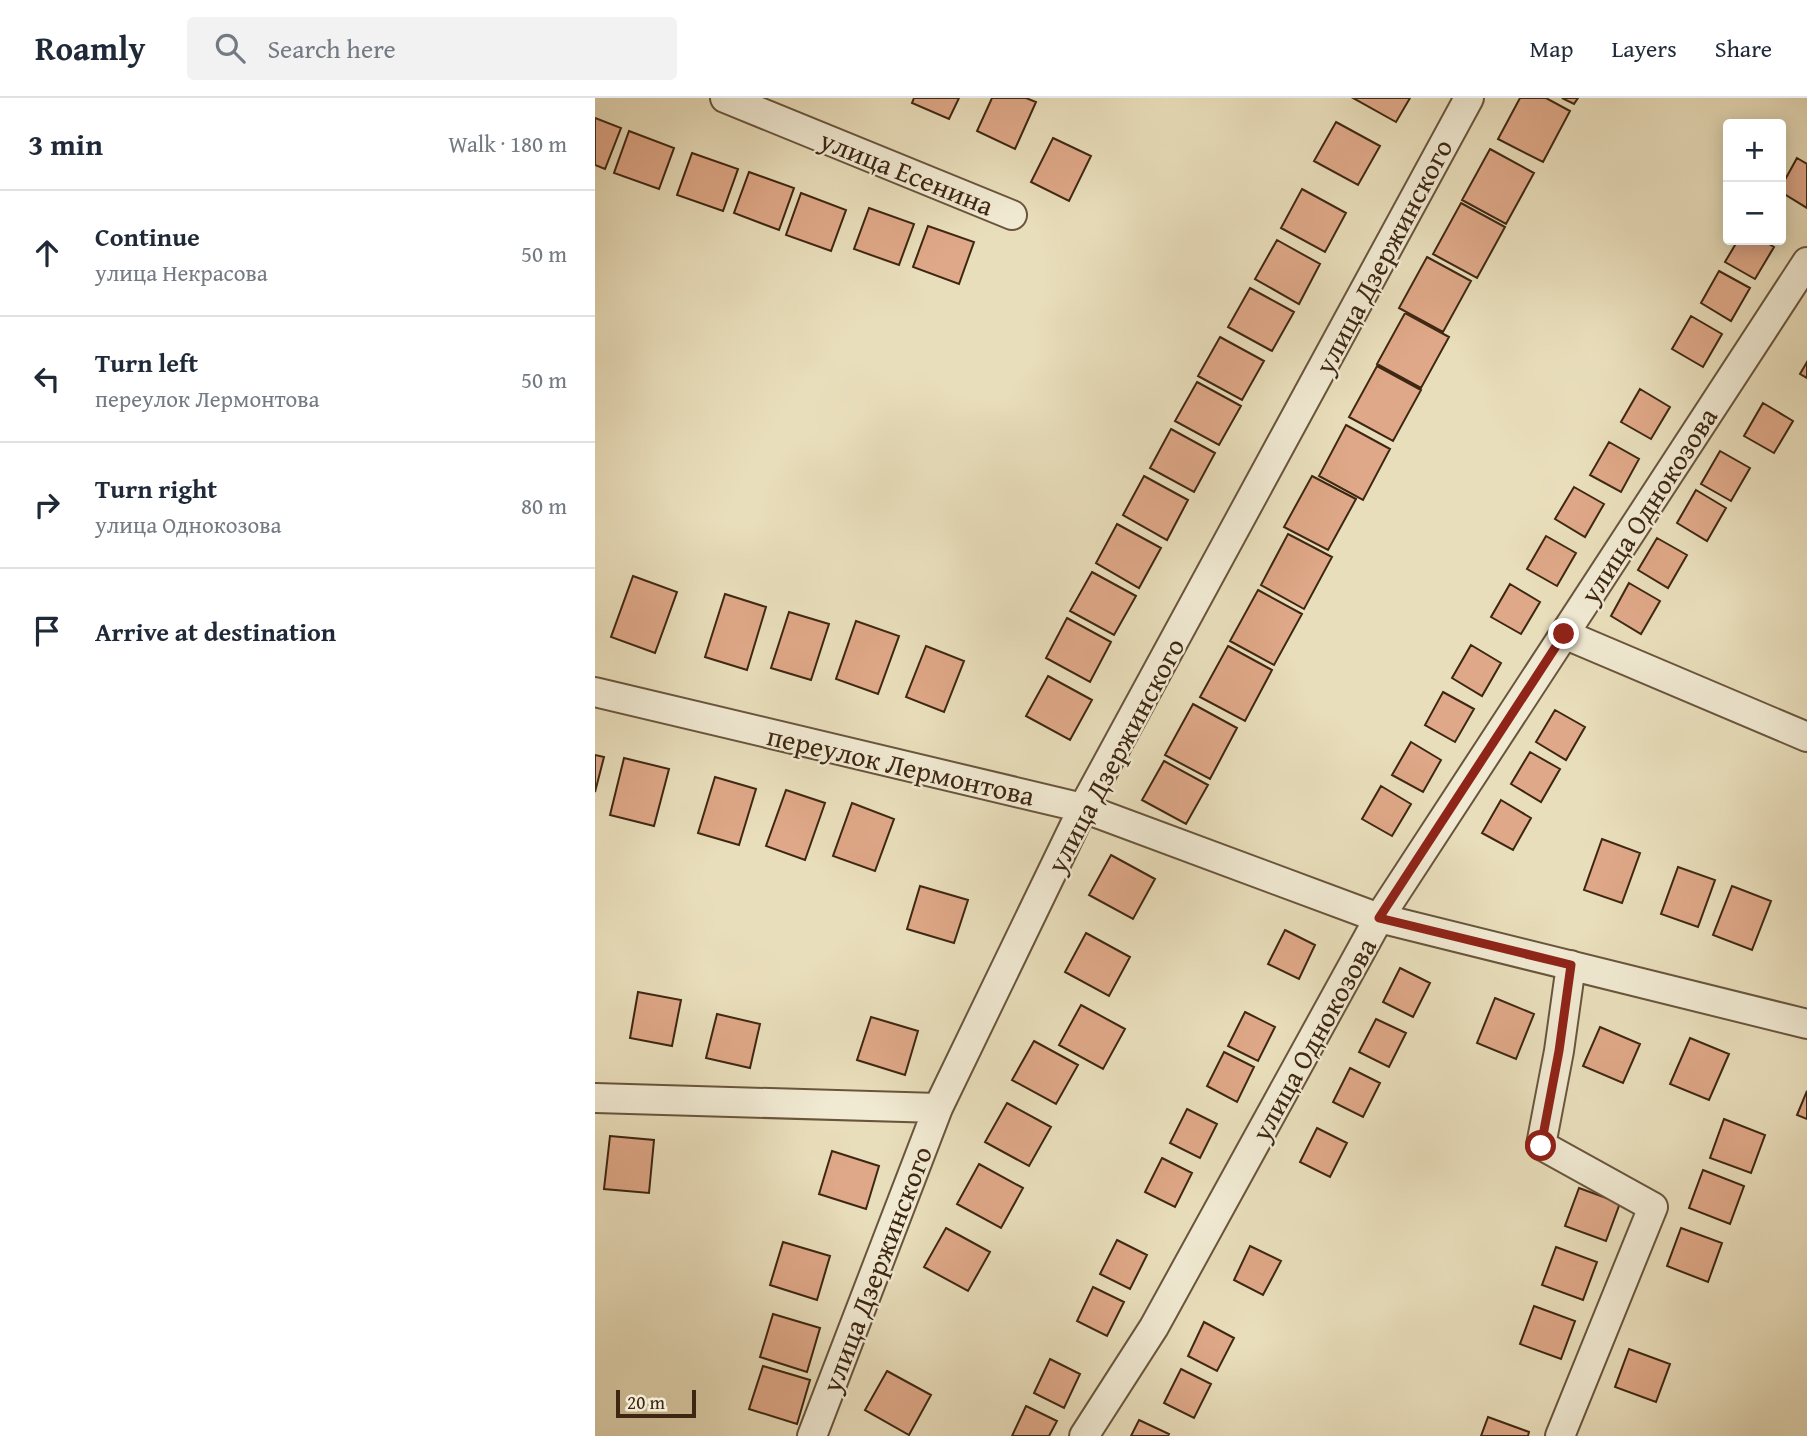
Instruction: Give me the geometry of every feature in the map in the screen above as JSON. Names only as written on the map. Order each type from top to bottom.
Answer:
[{"type":"street","name":"улица Есенина","points":[[725,98],[1012,215]]},
{"type":"street","name":"улица Дзержинского","points":[[812,1436],[938,1108],[1083,808],[1469,98]]},
{"type":"street","name":"улица Однокозова","points":[[1084,1436],[1154,1328],[1379,918],[1807,262]]},
{"type":"street","points":[[1564,634],[1807,737]]},
{"type":"street","name":"переулок Лермонтова","points":[[595,692],[1083,808],[1379,918],[1807,1024]]},
{"type":"street","points":[[1560,1436],[1653,1207],[1541,1146],[1559,1051],[1571,965]]},
{"type":"street","points":[[595,1098],[938,1108]]},
{"type":"building","points":[[914,98],[959,98],[949,119],[912,103]]},
{"type":"building","points":[[992,98],[1026,98],[1036,102],[1015,149],[977,131]]},
{"type":"building","points":[[1353,98],[1410,98],[1396,122]]},
{"type":"building","points":[[1520,98],[1546,98],[1570,111],[1543,162],[1498,139]]},
{"type":"building","points":[[1562,98],[1578,98],[1574,104]]},
{"type":"building","points":[[595,118],[621,128],[605,169],[595,165]]},
{"type":"building","points":[[1336,122],[1380,146],[1358,185],[1314,161]]},
{"type":"building","points":[[629,131],[674,148],[659,189],[614,173]]},
{"type":"building","points":[[1053,138],[1091,156],[1069,201],[1031,182]]},
{"type":"building","points":[[1490,149],[1534,173],[1506,224],[1462,200]]},
{"type":"building","points":[[692,153],[738,169],[723,211],[677,195]]},
{"type":"building","points":[[1797,158],[1807,164],[1807,208],[1786,195],[1786,178]]},
{"type":"building","points":[[749,172],[794,188],[779,230],[734,213]]},
{"type":"building","points":[[1302,189],[1346,213],[1325,252],[1281,228]]},
{"type":"building","points":[[801,193],[846,210],[831,251],[786,235]]},
{"type":"building","points":[[1461,203],[1505,227],[1477,278],[1433,254]]},
{"type":"building","points":[[869,208],[914,224],[899,265],[854,249]]},
{"type":"building","points":[[928,226],[974,242],[959,284],[913,267]]},
{"type":"building","points":[[1277,240],[1320,264],[1299,304],[1255,279]]},
{"type":"building","points":[[1735,245],[1774,247],[1755,279],[1725,262]]},
{"type":"building","points":[[1427,257],[1471,281],[1443,332],[1399,308]]},
{"type":"building","points":[[1719,271],[1750,288],[1731,321],[1701,303]]},
{"type":"building","points":[[1250,288],[1294,312],[1272,351],[1228,327]]},
{"type":"building","points":[[1405,313],[1449,337],[1421,388],[1377,364]]},
{"type":"building","points":[[1691,316],[1722,334],[1703,367],[1672,349]]},
{"type":"building","points":[[1220,337],[1264,361],[1242,400],[1198,376]]},
{"type":"building","points":[[1807,362],[1807,378],[1800,374]]},
{"type":"building","points":[[1377,366],[1421,390],[1393,441],[1349,417]]},
{"type":"building","points":[[1197,382],[1241,406],[1219,445],[1175,421]]},
{"type":"building","points":[[1640,389],[1670,407],[1651,439],[1621,422]]},
{"type":"building","points":[[1763,403],[1793,421],[1774,453],[1744,436]]},
{"type":"building","points":[[1346,425],[1390,449],[1363,500],[1319,476]]},
{"type":"building","points":[[1171,429],[1215,453],[1194,492],[1150,468]]},
{"type":"building","points":[[1609,442],[1639,459],[1621,492],[1590,475]]},
{"type":"building","points":[[1720,451],[1750,468],[1731,501],[1701,484]]},
{"type":"building","points":[[1144,476],[1188,500],[1167,540],[1123,515]]},
{"type":"building","points":[[1312,476],[1356,499],[1328,550],[1284,527]]},
{"type":"building","points":[[1574,487],[1604,504],[1585,537],[1555,519]]},
{"type":"building","points":[[1696,490],[1726,508],[1707,541],[1677,523]]},
{"type":"building","points":[[1117,524],[1161,548],[1139,588],[1096,563]]},
{"type":"building","points":[[1288,534],[1332,557],[1304,609],[1261,585]]},
{"type":"building","points":[[1546,536],[1576,553],[1557,586],[1527,569]]},
{"type":"building","points":[[1657,538],[1687,555],[1668,588],[1638,570]]},
{"type":"building","points":[[1092,572],[1136,596],[1114,635],[1070,611]]},
{"type":"building","points":[[633,576],[677,592],[655,653],[611,637]]},
{"type":"building","points":[[1629,583],[1660,601],[1641,634],[1611,616]]},
{"type":"building","points":[[1510,584],[1540,602],[1521,634],[1491,617]]},
{"type":"building","points":[[1258,590],[1302,614],[1274,665],[1230,641]]},
{"type":"building","points":[[725,594],[766,607],[747,670],[705,657]]},
{"type":"building","points":[[789,612],[829,624],[811,680],[771,668]]},
{"type":"building","points":[[1067,618],[1111,642],[1090,682],[1046,658]]},
{"type":"building","points":[[856,621],[899,636],[878,694],[836,679]]},
{"type":"building","points":[[1471,645],[1501,663],[1482,696],[1452,678]]},
{"type":"building","points":[[926,646],[964,661],[944,712],[906,697]]},
{"type":"building","points":[[1228,646],[1272,670],[1245,721],[1200,697]]},
{"type":"building","points":[[1048,676],[1092,700],[1070,740],[1026,716]]},
{"type":"building","points":[[1443,692],[1474,709],[1455,742],[1425,725]]},
{"type":"building","points":[[1193,704],[1237,728],[1210,779],[1165,755]]},
{"type":"building","points":[[1555,710],[1585,727],[1566,760],[1536,742]]},
{"type":"building","points":[[1411,742],[1441,760],[1423,792],[1392,775]]},
{"type":"building","points":[[1530,752],[1560,769],[1541,802],[1511,784]]},
{"type":"building","points":[[595,755],[604,757],[595,792]]},
{"type":"building","points":[[624,758],[669,769],[654,826],[610,815]]},
{"type":"building","points":[[1164,761],[1208,785],[1186,824],[1142,800]]},
{"type":"building","points":[[715,777],[756,789],[739,845],[698,833]]},
{"type":"building","points":[[1381,786],[1411,804],[1392,836],[1362,819]]},
{"type":"building","points":[[786,790],[825,803],[805,860],[766,846]]},
{"type":"building","points":[[1501,800],[1531,818],[1513,850],[1482,833]]},
{"type":"building","points":[[852,803],[894,819],[875,871],[833,856]]},
{"type":"building","points":[[1602,839],[1640,853],[1622,903],[1584,890]]},
{"type":"building","points":[[1111,855],[1155,879],[1133,919],[1089,895]]},
{"type":"building","points":[[1678,867],[1715,880],[1698,927],[1661,914]]},
{"type":"building","points":[[920,886],[968,900],[954,943],[907,929]]},
{"type":"building","points":[[1732,886],[1771,901],[1752,950],[1713,935]]},
{"type":"building","points":[[1285,930],[1315,945],[1299,979],[1268,964]]},
{"type":"building","points":[[1086,933],[1130,957],[1109,996],[1065,972]]},
{"type":"building","points":[[1400,968],[1430,983],[1413,1017],[1383,1002]]},
{"type":"building","points":[[638,992],[681,1000],[672,1046],[630,1038]]},
{"type":"building","points":[[1495,998],[1534,1014],[1516,1059],[1477,1043]]},
{"type":"building","points":[[1081,1005],[1125,1029],[1103,1069],[1059,1045]]},
{"type":"building","points":[[1245,1012],[1275,1027],[1258,1061],[1228,1046]]},
{"type":"building","points":[[717,1014],[760,1024],[750,1068],[706,1058]]},
{"type":"building","points":[[871,1017],[918,1031],[905,1075],[857,1060]]},
{"type":"building","points":[[1376,1019],[1406,1033],[1389,1067],[1359,1052]]},
{"type":"building","points":[[1600,1027],[1640,1044],[1623,1083],[1583,1066]]},
{"type":"building","points":[[1690,1038],[1729,1054],[1709,1100],[1670,1084]]},
{"type":"building","points":[[1034,1041],[1078,1065],[1056,1104],[1012,1080]]},
{"type":"building","points":[[1224,1052],[1254,1067],[1237,1102],[1207,1086]]},
{"type":"building","points":[[1350,1068],[1380,1083],[1363,1117],[1333,1102]]},
{"type":"building","points":[[1807,1091],[1807,1119],[1797,1115]]},
{"type":"building","points":[[1007,1103],[1051,1127],[1029,1166],[985,1142]]},
{"type":"building","points":[[1187,1109],[1217,1124],[1200,1158],[1170,1143]]},
{"type":"building","points":[[1724,1119],[1765,1135],[1751,1173],[1710,1158]]},
{"type":"building","points":[[1317,1128],[1347,1143],[1330,1177],[1300,1162]]},
{"type":"building","points":[[610,1136],[654,1140],[649,1193],[604,1189]]},
{"type":"building","points":[[832,1151],[879,1166],[866,1209],[819,1194]]},
{"type":"building","points":[[1162,1158],[1192,1173],[1175,1207],[1145,1192]]},
{"type":"building","points":[[979,1164],[1023,1188],[1001,1228],[957,1204]]},
{"type":"building","points":[[1703,1170],[1744,1186],[1730,1224],[1689,1208]]},
{"type":"building","points":[[1579,1188],[1620,1203],[1606,1241],[1565,1226]]},
{"type":"building","points":[[946,1228],[990,1252],[968,1291],[924,1267]]},
{"type":"building","points":[[1681,1228],[1722,1243],[1708,1282],[1667,1266]]},
{"type":"building","points":[[1117,1240],[1147,1255],[1130,1289],[1100,1274]]},
{"type":"building","points":[[783,1242],[830,1256],[817,1300],[770,1285]]},
{"type":"building","points":[[1250,1246],[1281,1261],[1263,1295],[1234,1280]]},
{"type":"building","points":[[1556,1247],[1597,1262],[1583,1300],[1542,1285]]},
{"type":"building","points":[[1093,1287],[1124,1302],[1107,1336],[1077,1321]]},
{"type":"building","points":[[1534,1306],[1575,1321],[1561,1359],[1520,1344]]},
{"type":"building","points":[[773,1314],[820,1328],[807,1372],[760,1357]]},
{"type":"building","points":[[1204,1322],[1234,1338],[1217,1371],[1188,1356]]},
{"type":"building","points":[[1629,1349],[1670,1364],[1656,1402],[1615,1387]]},
{"type":"building","points":[[1050,1359],[1080,1374],[1064,1408],[1034,1393]]},
{"type":"building","points":[[763,1366],[810,1380],[797,1424],[749,1409]]},
{"type":"building","points":[[1181,1369],[1211,1384],[1194,1418],[1164,1403]]},
{"type":"building","points":[[887,1371],[931,1395],[909,1435],[865,1410]]},
{"type":"building","points":[[1026,1406],[1057,1421],[1049,1436],[1012,1436]]},
{"type":"building","points":[[1488,1417],[1529,1432],[1528,1436],[1481,1436]]},
{"type":"building","points":[[1139,1420],[1169,1434],[1168,1436],[1131,1436]]},
{"type":"route","points":[[1541,1146],[1559,1051],[1571,965],[1379,918],[1564,634]]}]
